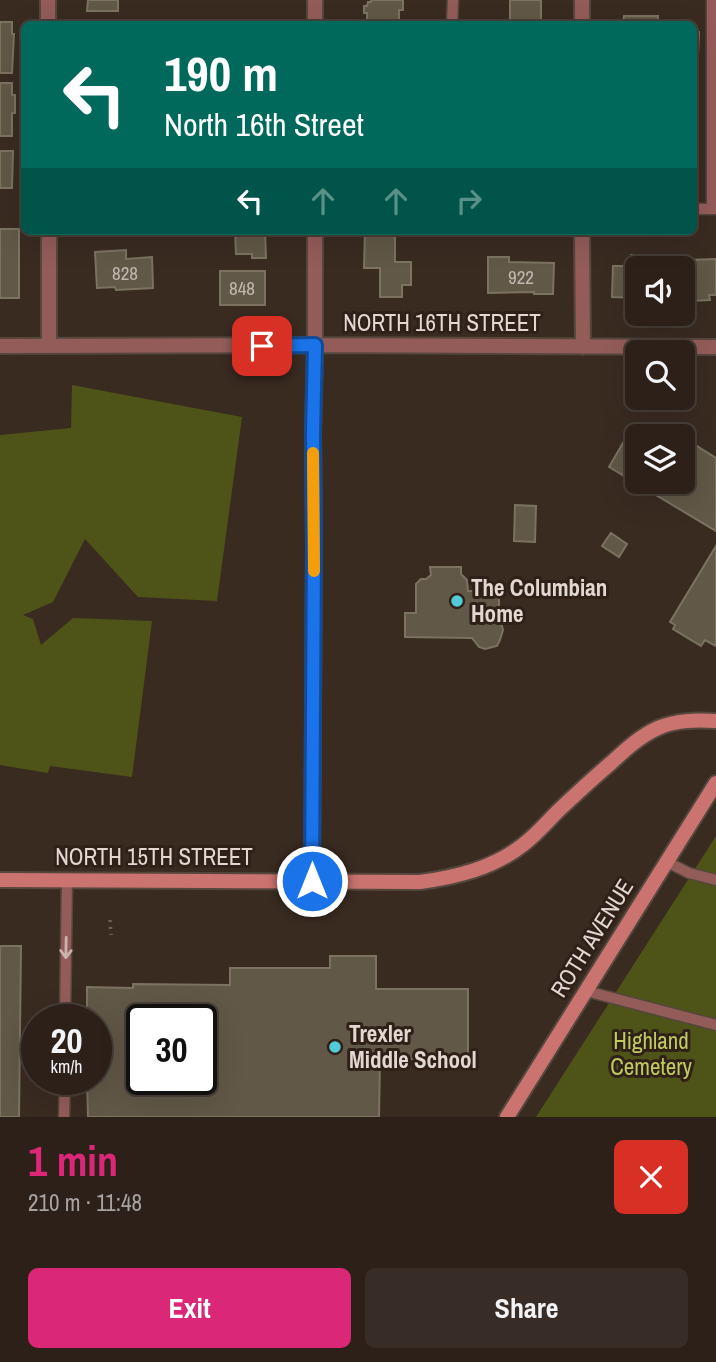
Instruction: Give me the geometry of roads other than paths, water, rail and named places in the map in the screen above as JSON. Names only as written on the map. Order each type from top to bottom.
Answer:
[{"type":"main road","name":"NORTH 15TH STREET","points":[[0,880],[420,881],[451,877],[498,861],[524,844],[637,740],[658,728],[679,722],[716,721]]},
{"type":"main road","name":"ROTH AVENUE","points":[[508,1117],[716,783]]},
{"type":"street","points":[[48,0],[48,21]]},
{"type":"street","points":[[315,0],[315,21]]},
{"type":"street","points":[[582,0],[582,21]]},
{"type":"street","points":[[49,235],[49,346]]},
{"type":"street","points":[[312,881],[315,235]]},
{"type":"street","points":[[582,235],[583,347]]},
{"type":"street","name":"NORTH 16TH STREET","points":[[0,346],[716,347]]},
{"type":"lane","points":[[452,21],[453,0]]},
{"type":"lane","points":[[712,0],[714,209]]},
{"type":"lane","points":[[667,862],[689,873],[716,880]]},
{"type":"lane","points":[[65,1004],[67,880]]},
{"type":"lane","points":[[586,991],[716,1025]]},
{"type":"lane","points":[[64,1117],[65,1095]]},
{"type":"place","name":"The Columbian Home","points":[[457,601]]},
{"type":"place","name":"Trexler Middle School","points":[[335,1047]]},
{"type":"park label","name":"Highland Cemetery","points":[[651,1054]]}]
